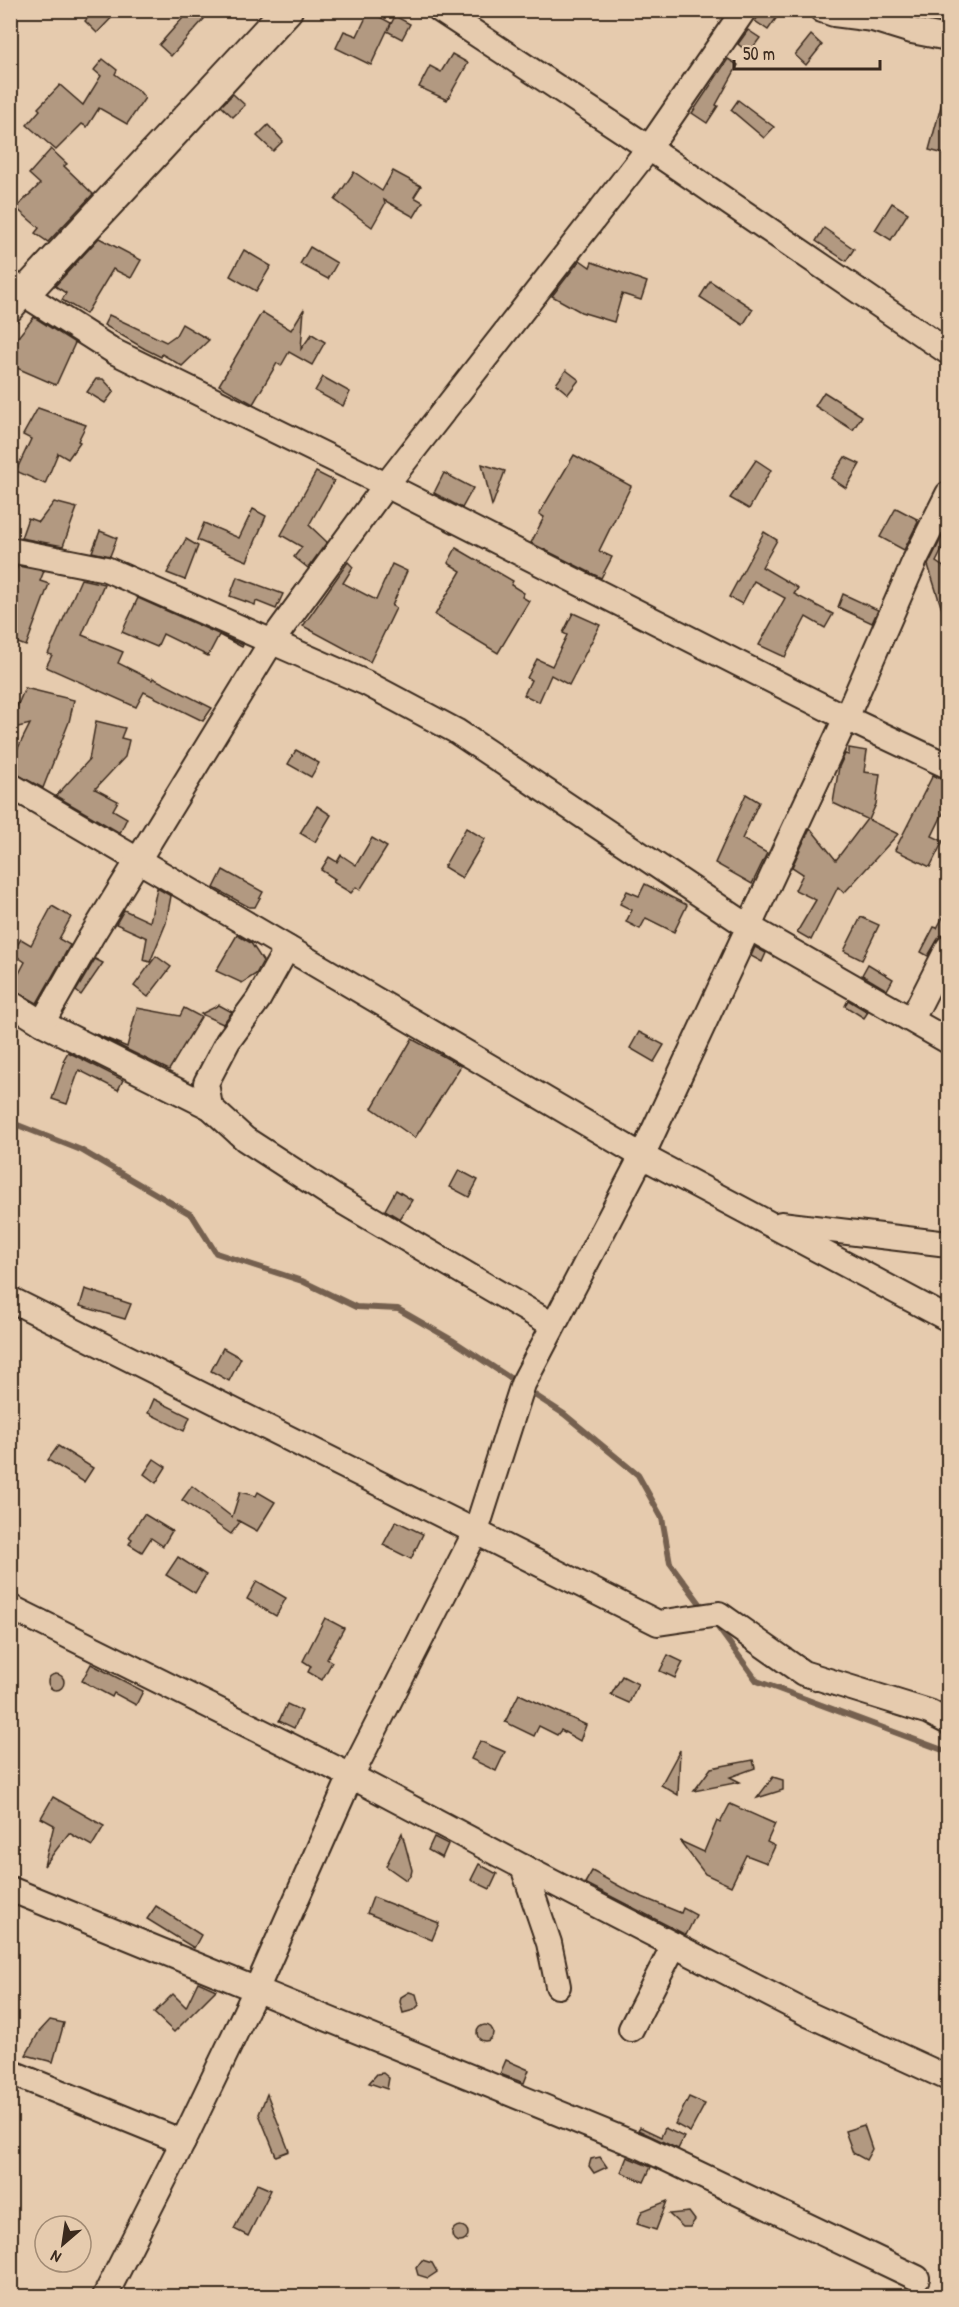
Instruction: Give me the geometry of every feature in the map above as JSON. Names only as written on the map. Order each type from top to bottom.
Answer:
[{"type":"main road","points":[[15,297],[286,10]]},
{"type":"street","points":[[440,10],[649,148],[948,352]]},
{"type":"street","points":[[822,10],[834,14],[873,19],[912,31],[948,38]]},
{"type":"street","points":[[42,1023],[137,860],[272,641],[386,485],[649,148],[736,14]]},
{"type":"street","points":[[15,297],[115,352],[386,485],[846,718],[948,766]]},
{"type":"street","points":[[105,2296],[256,1990],[351,1776],[476,1532],[523,1384],[642,1156],[846,718],[915,560],[948,494]]},
{"type":"street","points":[[10,550],[106,570],[366,684],[456,731],[749,927],[948,1041]]},
{"type":"street","points":[[10,784],[642,1156],[948,1318]]},
{"type":"street","points":[[210,1107],[206,1083],[228,1041],[258,1000],[287,948]]},
{"type":"street","points":[[912,1019],[948,948]]},
{"type":"street","points":[[10,1003],[42,1023],[210,1107],[245,1139],[333,1196],[553,1325]]},
{"type":"street","points":[[768,1223],[948,1244]]},
{"type":"street","points":[[10,1299],[658,1623],[718,1614],[803,1673],[929,1712],[948,1722]]},
{"type":"street","points":[[10,1607],[351,1776],[810,2015],[948,2078]]},
{"type":"street","points":[[523,1867],[549,1943],[558,1986]]},
{"type":"street","points":[[10,1890],[644,2148],[917,2278]]},
{"type":"street","points":[[632,2029],[674,1945]]},
{"type":"street","points":[[10,2072],[183,2142]]},
{"type":"building","points":[[95,10],[119,10],[97,33],[85,21]]},
{"type":"building","points":[[190,10],[195,10],[204,19],[171,56],[159,45]]},
{"type":"building","points":[[763,10],[782,10],[768,30],[755,21]]},
{"type":"building","points":[[369,11],[391,23],[388,30],[395,16],[410,24],[402,39],[387,31],[371,65],[336,48],[344,31],[357,36]]},
{"type":"building","points":[[748,30],[760,38],[749,53],[738,44]]},
{"type":"building","points":[[811,35],[822,45],[806,65],[795,55]]},
{"type":"building","points":[[452,54],[468,63],[447,100],[419,87],[430,66],[441,72]]},
{"type":"building","points":[[103,59],[117,70],[115,74],[145,98],[127,124],[99,108],[87,127],[82,124],[56,150],[27,125],[40,110],[38,108],[60,85],[83,105],[101,76],[94,70]]},
{"type":"building","points":[[728,59],[738,65],[707,123],[692,113]]},
{"type":"building","points":[[233,94],[245,105],[233,117],[221,106]]},
{"type":"building","points":[[944,95],[948,96],[948,155],[929,150]]},
{"type":"building","points":[[738,100],[774,127],[764,138],[731,110]]},
{"type":"building","points":[[268,125],[283,141],[273,151],[257,136]]},
{"type":"building","points":[[51,149],[67,164],[64,166],[93,194],[48,242],[35,233],[39,228],[16,208],[40,184],[29,174]]},
{"type":"building","points":[[393,171],[421,186],[414,197],[423,202],[414,217],[384,200],[385,204],[372,227],[335,200],[354,172],[382,191]]},
{"type":"building","points":[[892,203],[908,213],[891,240],[875,230]]},
{"type":"building","points":[[824,228],[854,249],[846,261],[816,241]]},
{"type":"building","points":[[99,238],[141,260],[131,278],[113,269],[86,314],[62,300],[66,293],[55,286]]},
{"type":"building","points":[[310,247],[337,263],[328,279],[300,264]]},
{"type":"building","points":[[244,250],[271,266],[256,291],[230,276]]},
{"type":"building","points":[[580,260],[590,267],[592,262],[647,282],[641,300],[622,294],[614,322],[581,312],[552,296]]},
{"type":"building","points":[[710,281],[753,309],[743,325],[700,297]]},
{"type":"building","points":[[304,309],[301,349],[312,334],[325,342],[312,365],[289,352],[281,366],[277,363],[253,404],[219,385],[262,312],[291,330]]},
{"type":"building","points":[[109,315],[166,342],[176,335],[182,324],[209,340],[182,366],[162,354],[161,357],[145,349],[104,325]]},
{"type":"building","points":[[34,317],[75,343],[56,385],[10,365],[10,347]]},
{"type":"building","points":[[566,370],[579,380],[568,394],[556,384]]},
{"type":"building","points":[[323,377],[350,392],[343,406],[315,391]]},
{"type":"building","points":[[96,379],[103,379],[114,391],[105,403],[87,392]]},
{"type":"building","points":[[824,392],[862,416],[853,430],[815,406]]},
{"type":"building","points":[[38,408],[86,425],[78,441],[80,442],[68,459],[58,453],[45,484],[16,471],[31,439],[23,435]]},
{"type":"building","points":[[574,455],[631,486],[599,551],[612,557],[601,578],[531,543],[544,517],[539,514]]},
{"type":"building","points":[[845,457],[860,464],[846,488],[831,478]]},
{"type":"building","points":[[756,460],[771,470],[749,509],[730,498]]},
{"type":"building","points":[[482,464],[505,471],[492,506]]},
{"type":"building","points":[[316,472],[334,481],[309,525],[327,542],[308,568],[294,557],[302,547],[281,535]]},
{"type":"building","points":[[444,473],[473,488],[462,508],[434,493]]},
{"type":"building","points":[[54,502],[77,508],[63,546],[21,538],[28,518],[39,522]]},
{"type":"building","points":[[896,508],[917,519],[918,522],[904,550],[880,537]]},
{"type":"building","points":[[253,509],[266,516],[247,561],[197,540],[204,523],[239,538]]},
{"type":"building","points":[[100,531],[117,538],[110,556],[92,552]]},
{"type":"building","points":[[764,532],[777,540],[762,567],[798,588],[794,594],[833,614],[825,628],[806,617],[785,657],[759,645],[785,598],[754,581],[742,604],[729,597]]},
{"type":"building","points":[[943,535],[948,538],[936,562],[948,570],[948,619],[945,619],[928,565]]},
{"type":"building","points":[[186,539],[198,546],[185,580],[167,573]]},
{"type":"building","points":[[456,548],[513,581],[511,585],[524,593],[522,597],[529,601],[498,653],[435,615],[461,571],[448,563]]},
{"type":"building","points":[[348,562],[353,567],[343,583],[376,600],[392,564],[407,571],[392,606],[396,608],[370,662],[303,626]]},
{"type":"building","points":[[18,566],[44,571],[40,581],[49,584],[26,646],[10,640],[10,581]]},
{"type":"building","points":[[237,577],[283,594],[276,609],[256,601],[255,605],[230,596]]},
{"type":"building","points":[[81,579],[104,584],[82,635],[123,652],[118,663],[212,708],[203,721],[144,692],[136,707],[46,667],[52,655],[48,654]]},
{"type":"building","points":[[843,594],[878,610],[872,623],[838,607]]},
{"type":"building","points":[[138,598],[243,645],[242,647],[219,635],[208,656],[163,634],[157,647],[122,632]]},
{"type":"building","points":[[573,613],[600,625],[569,685],[551,675],[539,702],[524,695],[531,680],[527,678],[537,659],[552,666],[567,635],[563,633]]},
{"type":"building","points":[[25,688],[74,700],[69,722],[43,788],[10,771],[10,764],[30,724],[10,729],[10,723]]},
{"type":"building","points":[[96,721],[125,728],[121,738],[129,740],[125,757],[95,789],[118,801],[113,810],[127,818],[120,833],[56,796],[89,760]]},
{"type":"building","points":[[849,748],[867,751],[864,772],[880,774],[876,804],[869,820],[898,834],[844,893],[838,887],[811,940],[797,932],[816,900],[795,890],[803,874],[792,867],[810,828],[836,860],[867,819],[833,803],[839,767],[845,754],[849,755]]},
{"type":"building","points":[[296,750],[319,763],[311,777],[288,764]]},
{"type":"building","points":[[933,775],[948,783],[948,803],[932,836],[943,841],[930,867],[895,850]]},
{"type":"building","points":[[746,794],[759,802],[742,839],[767,853],[752,884],[715,863]]},
{"type":"building","points":[[317,806],[331,815],[315,842],[300,833]]},
{"type":"building","points":[[466,828],[485,839],[462,878],[444,867]]},
{"type":"building","points":[[372,838],[387,847],[360,890],[356,887],[351,893],[333,882],[335,879],[321,870],[329,857],[337,862],[341,855],[356,865]]},
{"type":"building","points":[[223,870],[263,892],[255,907],[249,907],[214,888]]},
{"type":"building","points":[[645,884],[687,905],[674,932],[646,918],[640,929],[626,922],[632,910],[620,904],[627,891],[639,896]]},
{"type":"building","points":[[157,888],[171,896],[166,923],[150,962],[143,960],[147,938],[116,924],[124,910],[150,922]]},
{"type":"building","points":[[52,906],[71,917],[59,939],[70,945],[37,1003],[14,990],[17,984],[14,983],[25,962],[12,953],[21,939],[31,945]]},
{"type":"building","points":[[948,908],[948,934],[940,936],[928,956],[921,952],[934,927],[937,928]]},
{"type":"building","points":[[861,917],[879,925],[862,960],[844,951]]},
{"type":"building","points":[[237,935],[251,943],[263,961],[256,974],[242,983],[216,971]]},
{"type":"building","points":[[755,947],[766,953],[762,962],[751,956]]},
{"type":"building","points":[[156,956],[171,967],[148,997],[134,986]]},
{"type":"building","points":[[95,959],[103,963],[81,995],[76,991]]},
{"type":"building","points":[[868,964],[893,979],[887,990],[862,975]]},
{"type":"building","points":[[848,1000],[868,1012],[864,1018],[845,1006]]},
{"type":"building","points":[[219,1005],[232,1012],[223,1024],[201,1014]]},
{"type":"building","points":[[137,1008],[180,1016],[184,1008],[201,1017],[169,1070],[93,1033],[127,1047]]},
{"type":"building","points":[[639,1032],[664,1045],[654,1062],[630,1048]]},
{"type":"building","points":[[412,1039],[461,1066],[415,1138],[372,1108]]},
{"type":"building","points":[[68,1052],[123,1080],[118,1090],[79,1070],[67,1104],[52,1099],[65,1062],[63,1061]]},
{"type":"building","points":[[459,1170],[478,1180],[469,1197],[450,1187]]},
{"type":"building","points":[[396,1190],[412,1200],[400,1219],[385,1210]]},
{"type":"building","points":[[85,1289],[131,1304],[125,1319],[80,1306]]},
{"type":"building","points":[[223,1348],[241,1358],[229,1381],[211,1371]]},
{"type":"building","points":[[154,1399],[190,1417],[184,1431],[148,1413]]},
{"type":"building","points":[[58,1446],[93,1468],[84,1482],[48,1460]]},
{"type":"building","points":[[154,1459],[166,1467],[156,1483],[144,1474]]},
{"type":"building","points":[[192,1486],[232,1517],[240,1492],[256,1496],[258,1492],[275,1502],[257,1531],[237,1520],[240,1522],[231,1534],[182,1500]]},
{"type":"building","points":[[144,1514],[172,1531],[163,1546],[151,1538],[142,1552],[129,1544],[132,1539],[129,1537]]},
{"type":"building","points":[[396,1521],[423,1534],[411,1559],[383,1545]]},
{"type":"building","points":[[178,1557],[206,1575],[195,1593],[166,1575]]},
{"type":"building","points":[[257,1581],[286,1598],[276,1616],[247,1599]]},
{"type":"building","points":[[325,1618],[344,1628],[327,1659],[332,1662],[322,1680],[308,1672],[311,1666],[303,1661]]},
{"type":"building","points":[[668,1655],[683,1662],[675,1678],[660,1671]]},
{"type":"building","points":[[91,1664],[143,1691],[136,1705],[114,1693],[112,1697],[82,1681]]},
{"type":"building","points":[[56,1674],[62,1676],[64,1682],[62,1688],[56,1690],[50,1688],[48,1682],[50,1676]]},
{"type":"building","points":[[622,1676],[638,1684],[629,1703],[611,1695]]},
{"type":"building","points":[[519,1694],[586,1725],[580,1741],[561,1730],[557,1735],[539,1726],[534,1736],[505,1722]]},
{"type":"building","points":[[287,1704],[302,1711],[294,1728],[279,1721]]},
{"type":"building","points":[[480,1741],[505,1752],[496,1771],[471,1759]]},
{"type":"building","points":[[680,1750],[678,1795],[661,1785]]},
{"type":"building","points":[[753,1760],[755,1768],[730,1777],[740,1782],[694,1791],[711,1768]]},
{"type":"building","points":[[773,1777],[783,1780],[783,1790],[757,1798]]},
{"type":"building","points":[[53,1797],[104,1826],[92,1846],[69,1833],[44,1866],[54,1825],[41,1818]]},
{"type":"building","points":[[730,1804],[775,1824],[767,1842],[775,1846],[767,1863],[746,1855],[731,1886],[705,1874],[680,1841],[704,1852],[717,1821],[720,1823]]},
{"type":"building","points":[[402,1833],[412,1870],[406,1880],[386,1866]]},
{"type":"building","points":[[434,1837],[448,1844],[442,1858],[428,1850]]},
{"type":"building","points":[[479,1864],[497,1874],[490,1889],[471,1880]]},
{"type":"building","points":[[592,1871],[630,1892],[681,1913],[683,1908],[696,1915],[686,1935],[585,1883]]},
{"type":"building","points":[[373,1897],[439,1923],[432,1940],[367,1913]]},
{"type":"building","points":[[156,1906],[201,1935],[194,1948],[147,1919]]},
{"type":"building","points":[[198,1982],[216,1990],[174,2032],[154,2013],[173,1994],[186,2007]]},
{"type":"building","points":[[409,1992],[416,1994],[419,2005],[414,2010],[403,2013],[401,1997]]},
{"type":"building","points":[[50,2020],[64,2023],[53,2062],[26,2055],[39,2032]]},
{"type":"building","points":[[485,2025],[491,2027],[493,2033],[491,2039],[485,2041],[479,2039],[477,2033],[479,2027]]},
{"type":"building","points":[[506,2060],[529,2070],[524,2083],[500,2074]]},
{"type":"building","points":[[383,2073],[389,2078],[387,2089],[369,2083],[377,2074]]},
{"type":"building","points":[[267,2094],[289,2151],[276,2156],[259,2114]]},
{"type":"building","points":[[689,2097],[705,2104],[690,2132],[675,2124]]},
{"type":"building","points":[[864,2125],[872,2149],[866,2160],[853,2153],[845,2131]]},
{"type":"building","points":[[640,2127],[661,2137],[665,2128],[684,2137],[678,2149],[638,2130]]},
{"type":"building","points":[[600,2157],[607,2167],[594,2173],[589,2166],[591,2159]]},
{"type":"building","points":[[627,2157],[651,2167],[644,2182],[621,2172]]},
{"type":"building","points":[[257,2184],[271,2190],[248,2236],[234,2229]]},
{"type":"building","points":[[667,2201],[656,2230],[637,2224],[642,2211]]},
{"type":"building","points":[[689,2212],[695,2220],[690,2227],[683,2227],[669,2214]]},
{"type":"building","points":[[457,2226],[463,2226],[468,2234],[466,2240],[457,2242],[452,2237],[452,2231]]},
{"type":"building","points":[[422,2260],[432,2263],[437,2272],[428,2278],[418,2275],[416,2268]]},
{"type":"waterway","points":[[10,1122],[81,1150],[192,1215],[216,1253],[302,1281],[356,1307],[398,1309],[452,1340],[519,1384]]},
{"type":"waterway","points":[[527,1390],[564,1414],[638,1475],[662,1518],[670,1563],[704,1609]]},
{"type":"waterway","points":[[714,1622],[757,1681],[948,1752]]}]
